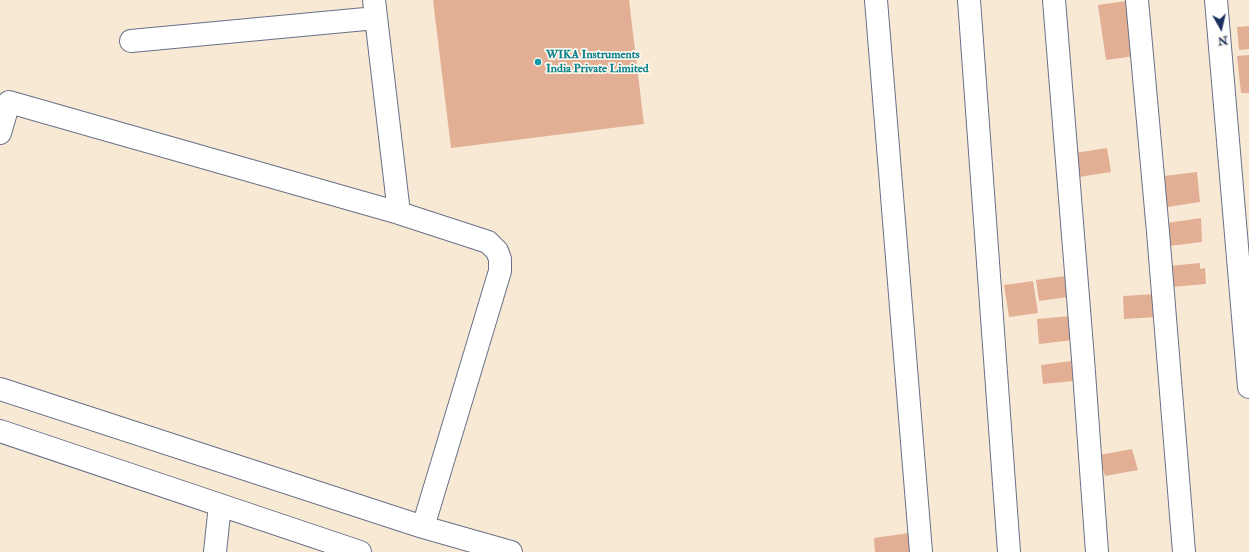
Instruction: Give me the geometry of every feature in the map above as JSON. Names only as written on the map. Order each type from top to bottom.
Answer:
[{"type":"street","points":[[876,0],[921,552]]},
{"type":"street","points":[[969,0],[1009,552]]},
{"type":"street","points":[[1054,0],[1083,351],[1097,552]]},
{"type":"street","points":[[1137,0],[1159,240],[1184,552]]},
{"type":"street","points":[[1216,0],[1249,387]]},
{"type":"street","points":[[132,42],[375,9],[399,213]]},
{"type":"street","points":[[0,133],[5,101],[399,213],[488,242],[497,251],[500,259],[500,271],[423,527]]},
{"type":"street","points":[[0,389],[423,527],[510,552]]},
{"type":"street","points":[[0,431],[220,505],[308,543],[360,552]]},
{"type":"street","points":[[215,552],[220,505]]},
{"type":"building","name":"WIKA Instruments India Private Limited","points":[[433,0],[629,0],[644,124],[451,148]]},
{"type":"building","points":[[1127,1],[1134,56],[1106,60],[1098,5]]},
{"type":"building","points":[[1249,26],[1249,49],[1239,50],[1237,27]]},
{"type":"building","points":[[1249,55],[1249,93],[1241,93],[1237,56]]},
{"type":"building","points":[[1107,148],[1111,172],[1079,177],[1075,153]]},
{"type":"building","points":[[1197,172],[1200,202],[1167,207],[1164,176]]},
{"type":"building","points":[[1201,218],[1202,242],[1169,246],[1167,223]]},
{"type":"building","points":[[1200,263],[1200,269],[1205,268],[1206,284],[1171,287],[1169,266]]},
{"type":"building","points":[[1066,276],[1068,297],[1039,301],[1036,280]]},
{"type":"building","points":[[1033,281],[1038,313],[1009,317],[1004,285]]},
{"type":"building","points":[[1155,294],[1156,317],[1124,319],[1123,296]]},
{"type":"building","points":[[1071,316],[1073,340],[1039,344],[1037,319]]},
{"type":"building","points":[[1071,361],[1074,381],[1043,384],[1041,365]]},
{"type":"building","points":[[1132,449],[1138,470],[1105,476],[1099,455]]},
{"type":"building","points":[[909,533],[911,552],[875,552],[874,538]]},
{"type":"place","name":"WIKA Instruments India Private Limited","points":[[538,62]]}]
